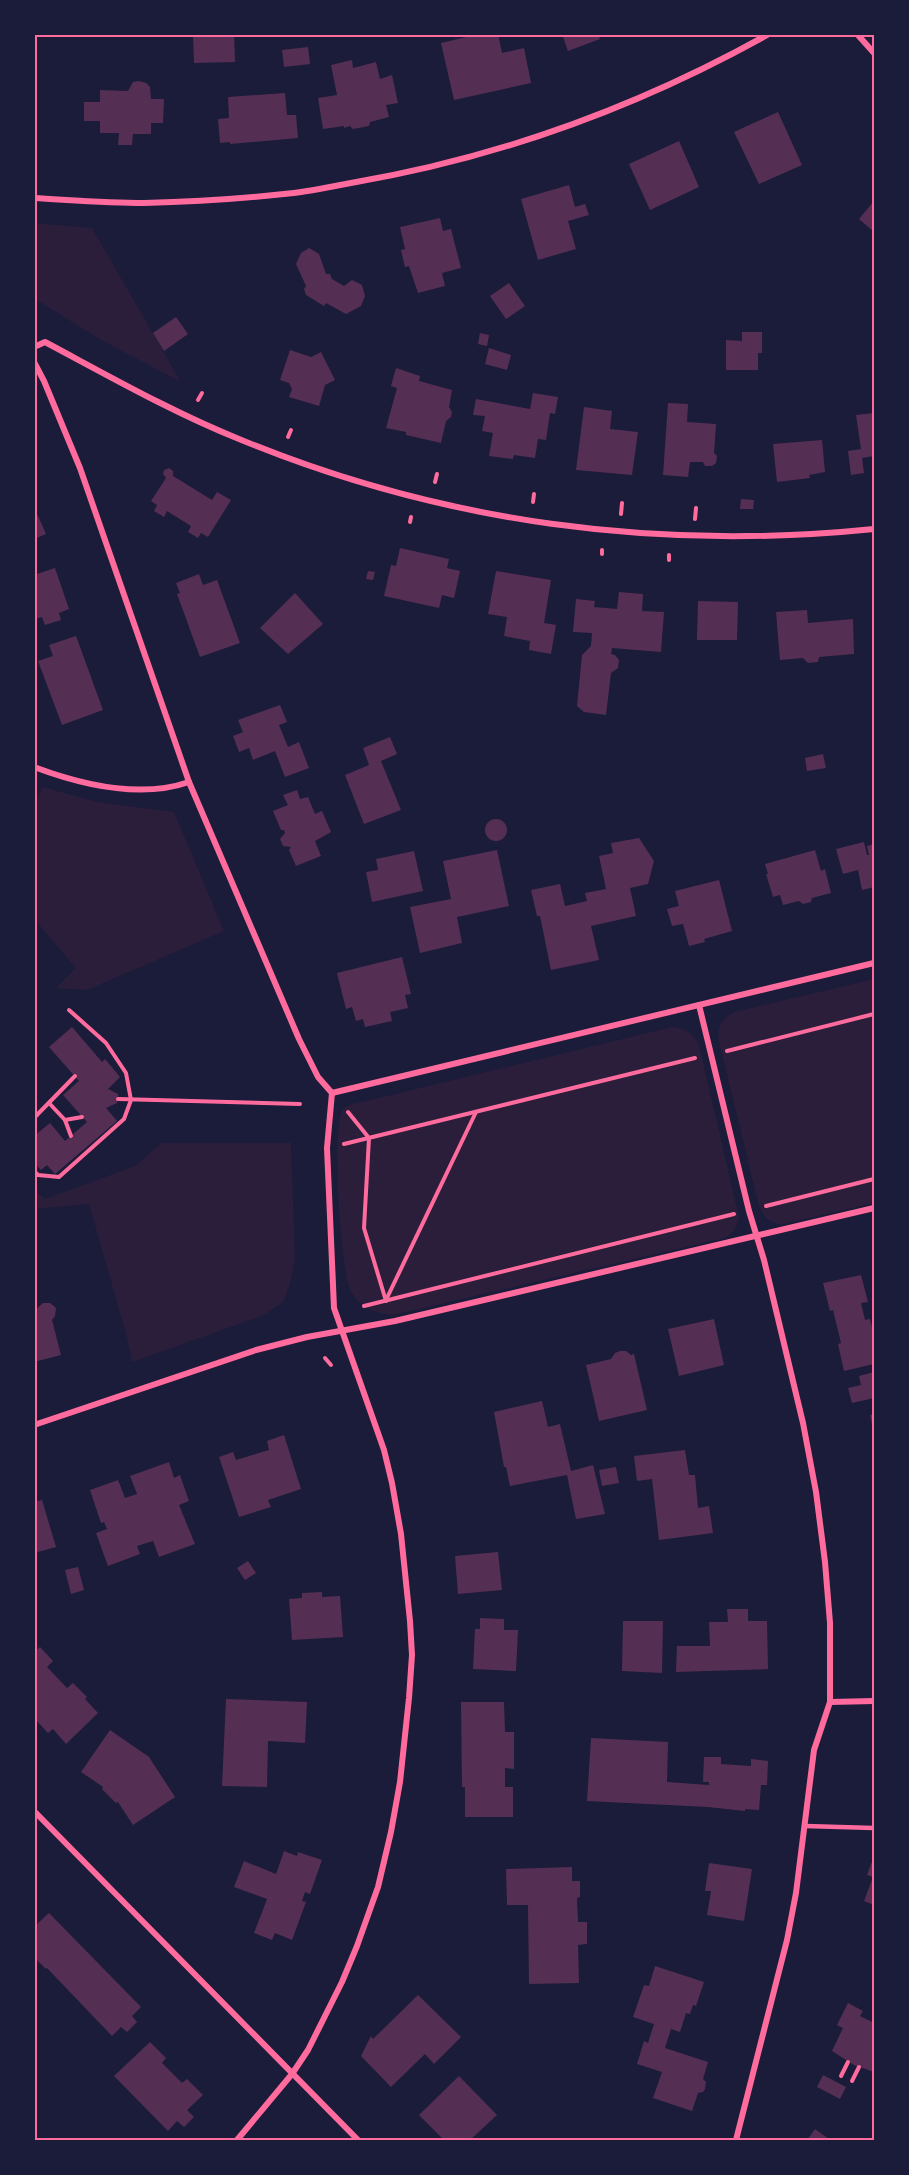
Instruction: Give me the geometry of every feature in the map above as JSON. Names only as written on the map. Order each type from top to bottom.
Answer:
[{"type":"street","points":[[34,198],[144,202],[262,196],[396,175],[469,157],[651,94],[697,73],[769,34]]},
{"type":"street","points":[[857,34],[874,53]]},
{"type":"street","points":[[34,347],[45,342],[196,421],[333,475],[467,510],[634,534],[761,537],[874,529]]},
{"type":"street","points":[[34,362],[80,468],[189,782],[299,1039],[318,1077],[332,1093],[327,1148],[334,1308],[381,1439],[401,1534],[412,1655],[411,1679],[400,1782],[378,1887],[342,1982],[308,2050],[292,2074],[237,2140]]},
{"type":"street","points":[[34,767],[91,784],[131,789],[170,788],[189,782]]},
{"type":"street","points":[[332,1093],[874,963]]},
{"type":"street","points":[[699,1005],[800,1410],[816,1492],[830,1623],[830,1702],[814,1750],[796,1893],[787,1940],[736,2140]]},
{"type":"street","points":[[34,1425],[256,1350],[341,1329],[395,1321],[874,1208]]},
{"type":"street","points":[[830,1702],[874,1701]]},
{"type":"street","points":[[34,1811],[358,2140]]},
{"type":"lane","points":[[805,1826],[874,1828]]},
{"type":"path","points":[[198,400],[202,393]]},
{"type":"path","points":[[288,437],[291,430]]},
{"type":"path","points":[[435,482],[437,474]]},
{"type":"path","points":[[533,502],[534,494]]},
{"type":"path","points":[[621,514],[622,503]]},
{"type":"path","points":[[695,519],[696,508]]},
{"type":"path","points":[[34,1171],[38,1175],[59,1177],[124,1119],[131,1100],[126,1073],[106,1042],[69,1010]]},
{"type":"path","points":[[722,1052],[874,1014]]},
{"type":"path","points":[[327,1148],[702,1057]]},
{"type":"path","points":[[34,1118],[75,1076]]},
{"type":"path","points":[[118,1099],[300,1104]]},
{"type":"path","points":[[49,1103],[65,1120],[71,1136]]},
{"type":"path","points":[[345,1108],[369,1138],[364,1228],[386,1301]]},
{"type":"path","points":[[386,1301],[476,1111]]},
{"type":"path","points":[[65,1120],[82,1117]]},
{"type":"path","points":[[759,1208],[874,1179]]},
{"type":"path","points":[[364,1306],[738,1213]]},
{"type":"path","points":[[325,1358],[331,1365]]},
{"type":"path","points":[[841,2076],[848,2062]]},
{"type":"path","points":[[852,2081],[859,2067]]},
{"type":"shaded area","points":[[35,223],[92,228],[181,382],[101,340],[35,299]]},
{"type":"shaded area","points":[[43,787],[97,802],[174,812],[224,931],[87,990],[56,988],[76,968],[35,920],[35,802]]},
{"type":"shaded area","points":[[874,979],[874,1203],[784,1224],[771,1221],[765,1217],[759,1206],[719,1042],[721,1024],[734,1012]]},
{"type":"shaded area","points":[[672,1027],[688,1032],[699,1045],[739,1217],[731,1234],[725,1238],[393,1315],[369,1309],[359,1302],[351,1291],[347,1278],[341,1230],[338,1144],[339,1123],[345,1107]]},
{"type":"shaded area","points":[[162,1143],[291,1143],[295,1258],[291,1281],[283,1302],[262,1316],[132,1362],[89,1204],[35,1209],[35,1190],[45,1199],[135,1166]]},
{"type":"building","points":[[193,34],[234,34],[235,62],[194,63]]},
{"type":"building","points":[[479,34],[498,34],[502,53],[524,48],[531,83],[454,100],[441,43]]},
{"type":"building","points":[[562,34],[598,34],[600,39],[568,51]]},
{"type":"building","points":[[308,47],[310,64],[284,67],[282,50]]},
{"type":"building","points":[[352,60],[353,68],[376,62],[380,79],[392,75],[398,103],[386,105],[389,117],[370,122],[369,126],[353,129],[350,126],[344,128],[344,126],[323,129],[318,98],[337,95],[331,65]]},
{"type":"building","points":[[139,81],[150,87],[151,99],[164,99],[163,123],[151,123],[151,134],[133,134],[132,145],[118,145],[119,133],[100,133],[100,121],[84,121],[84,102],[100,102],[100,90],[128,91],[133,82]]},
{"type":"building","points":[[285,93],[287,115],[296,115],[298,138],[220,143],[218,119],[229,118],[228,97]]},
{"type":"building","points":[[778,112],[802,165],[759,184],[734,132]]},
{"type":"building","points":[[679,141],[699,187],[650,210],[629,164]]},
{"type":"building","points":[[569,185],[575,207],[585,204],[589,215],[568,221],[576,249],[538,260],[521,199]]},
{"type":"building","points":[[874,201],[874,232],[859,219]]},
{"type":"building","points":[[440,218],[443,231],[451,229],[461,268],[442,273],[445,286],[418,293],[409,266],[405,267],[401,250],[405,249],[400,227]]},
{"type":"building","points":[[309,248],[319,254],[326,274],[330,274],[332,279],[344,286],[352,280],[362,285],[365,296],[361,306],[346,314],[326,303],[324,306],[306,295],[304,289],[306,286],[296,264],[301,253]]},
{"type":"building","points":[[509,283],[525,306],[506,319],[490,296]]},
{"type":"building","points":[[176,317],[188,334],[164,351],[153,333]]},
{"type":"building","points":[[742,332],[762,332],[762,353],[758,353],[758,370],[726,370],[726,340],[742,341]]},
{"type":"building","points":[[480,333],[489,335],[487,346],[478,344]]},
{"type":"building","points":[[489,348],[511,355],[507,370],[485,364]]},
{"type":"building","points":[[290,350],[311,357],[321,352],[335,380],[325,385],[319,406],[289,397],[292,389],[289,383],[280,380]]},
{"type":"building","points":[[396,368],[420,376],[419,381],[452,390],[449,407],[452,412],[451,417],[446,421],[441,443],[386,428],[397,388],[391,386]]},
{"type":"building","points":[[533,393],[558,397],[555,414],[550,413],[546,440],[538,439],[535,458],[514,455],[513,459],[489,456],[493,433],[482,431],[485,416],[473,415],[476,399],[530,409]]},
{"type":"building","points":[[668,403],[688,404],[687,422],[716,424],[714,453],[717,456],[716,463],[712,466],[705,466],[703,462],[690,462],[688,477],[663,475]]},
{"type":"building","points":[[584,407],[612,411],[610,429],[638,432],[632,475],[576,470]]},
{"type":"building","points":[[874,413],[874,456],[862,458],[864,473],[851,475],[848,451],[861,449],[856,415]]},
{"type":"building","points":[[822,440],[825,472],[809,475],[810,478],[777,482],[773,444]]},
{"type":"building","points":[[169,468],[173,471],[173,476],[212,500],[217,492],[231,500],[208,537],[201,533],[198,538],[188,532],[191,526],[167,511],[164,517],[154,511],[157,505],[151,501],[166,478],[163,474],[164,470]]},
{"type":"building","points":[[741,499],[754,500],[753,509],[740,509]]},
{"type":"building","points":[[34,507],[46,534],[34,539]]},
{"type":"building","points":[[400,548],[449,559],[447,568],[460,571],[454,598],[442,595],[439,608],[384,596],[391,565],[396,566]]},
{"type":"building","points":[[55,568],[69,609],[59,613],[61,620],[45,625],[42,617],[34,619],[34,575]]},
{"type":"building","points":[[368,571],[375,572],[373,580],[366,579]]},
{"type":"building","points":[[496,571],[551,580],[544,623],[556,625],[551,654],[529,650],[530,641],[504,636],[507,617],[488,614]]},
{"type":"building","points":[[199,574],[203,585],[217,580],[240,643],[200,657],[177,594],[180,593],[176,583]]},
{"type":"building","points":[[619,592],[643,594],[642,611],[664,612],[661,652],[612,648],[611,654],[619,660],[618,668],[611,673],[606,715],[584,712],[577,706],[582,655],[591,646],[592,633],[573,632],[576,599],[595,601],[594,607],[617,609]]},
{"type":"building","points":[[295,593],[323,624],[288,654],[260,628]]},
{"type":"building","points":[[698,601],[738,602],[737,640],[697,640]]},
{"type":"building","points":[[807,610],[808,623],[853,619],[854,654],[819,657],[818,662],[808,663],[803,658],[780,660],[776,612]]},
{"type":"building","points":[[76,636],[103,710],[62,725],[38,661],[53,656],[49,645]]},
{"type":"building","points":[[280,705],[287,722],[279,725],[288,747],[299,742],[309,768],[285,777],[275,751],[253,760],[249,748],[239,752],[233,736],[243,732],[238,720]]},
{"type":"building","points":[[390,737],[397,754],[381,761],[401,810],[364,824],[345,775],[369,765],[363,748]]},
{"type":"building","points":[[823,754],[826,768],[807,771],[805,758]]},
{"type":"building","points":[[297,790],[300,799],[308,797],[315,814],[322,811],[331,832],[315,841],[321,856],[296,866],[289,850],[291,847],[283,846],[280,839],[285,833],[281,830],[273,811],[288,805],[283,795]]},
{"type":"building","points":[[496,819],[504,822],[507,830],[504,838],[496,841],[488,838],[485,830],[488,822]]},
{"type":"building","points":[[639,838],[654,861],[648,884],[630,888],[636,916],[591,926],[599,960],[551,970],[540,916],[537,916],[531,890],[560,884],[565,906],[587,901],[585,893],[606,889],[599,856],[613,853],[611,843]]},
{"type":"building","points":[[864,842],[867,855],[869,855],[867,846],[874,844],[874,887],[862,890],[858,870],[843,874],[836,849]]},
{"type":"building","points":[[497,850],[509,906],[457,917],[462,943],[420,953],[410,907],[451,899],[443,861]]},
{"type":"building","points":[[815,850],[821,871],[825,869],[831,893],[812,898],[811,902],[803,904],[799,901],[783,905],[780,895],[773,897],[765,864]]},
{"type":"building","points":[[414,851],[423,891],[372,902],[366,872],[378,870],[376,859]]},
{"type":"building","points":[[719,880],[732,931],[689,946],[683,924],[672,926],[667,909],[679,906],[675,891]]},
{"type":"building","points":[[402,957],[411,994],[405,995],[408,1008],[390,1012],[392,1021],[365,1027],[363,1019],[356,1021],[352,1007],[346,1009],[337,973]]},
{"type":"building","points":[[72,1027],[102,1062],[105,1059],[120,1077],[108,1089],[118,1094],[117,1103],[106,1108],[117,1121],[55,1174],[47,1165],[41,1170],[34,1163],[34,1136],[50,1123],[65,1141],[87,1122],[63,1095],[79,1081],[49,1047]]},
{"type":"building","points":[[861,1275],[868,1302],[861,1303],[865,1320],[870,1319],[874,1335],[874,1364],[844,1371],[838,1344],[841,1343],[833,1310],[830,1311],[823,1283]]},
{"type":"building","points":[[43,1303],[50,1303],[56,1308],[52,1320],[61,1355],[34,1362],[34,1311]]},
{"type":"building","points":[[714,1319],[724,1365],[679,1376],[668,1329]]},
{"type":"building","points":[[620,1351],[634,1354],[647,1410],[599,1421],[586,1365],[611,1359],[615,1353]]},
{"type":"building","points":[[874,1372],[874,1398],[852,1403],[848,1388],[861,1385],[859,1376]]},
{"type":"building","points":[[542,1401],[548,1427],[560,1424],[571,1471],[593,1465],[605,1514],[576,1519],[567,1475],[510,1486],[506,1467],[504,1467],[494,1412]]},
{"type":"building","points":[[874,1414],[874,1429],[873,1429],[870,1415]]},
{"type":"building","points":[[284,1435],[301,1489],[268,1500],[271,1507],[239,1517],[219,1457],[233,1452],[236,1460],[269,1450],[267,1441]]},
{"type":"building","points":[[685,1450],[689,1475],[695,1475],[698,1508],[709,1506],[713,1533],[659,1540],[652,1479],[637,1481],[634,1456]]},
{"type":"building","points":[[169,1462],[174,1478],[180,1475],[189,1501],[179,1505],[195,1544],[159,1557],[153,1541],[137,1546],[140,1554],[108,1566],[96,1533],[107,1529],[104,1522],[101,1523],[90,1490],[118,1480],[125,1498],[137,1494],[130,1476]]},
{"type":"building","points":[[616,1467],[619,1483],[602,1486],[599,1470]]},
{"type":"building","points":[[42,1500],[56,1547],[34,1553],[34,1502]]},
{"type":"building","points":[[498,1552],[502,1590],[458,1594],[455,1556]]},
{"type":"building","points":[[248,1561],[256,1573],[245,1580],[237,1568]]},
{"type":"building","points":[[78,1567],[84,1590],[71,1594],[65,1570]]},
{"type":"building","points":[[322,1592],[322,1597],[340,1596],[343,1637],[292,1640],[289,1599],[302,1598],[302,1593]]},
{"type":"building","points":[[727,1609],[748,1609],[748,1621],[767,1621],[768,1669],[676,1672],[677,1646],[710,1646],[709,1622],[728,1622]]},
{"type":"building","points":[[480,1618],[504,1619],[504,1630],[518,1630],[516,1671],[473,1669],[475,1629],[480,1629]]},
{"type":"building","points":[[623,1621],[663,1621],[662,1673],[622,1671]]},
{"type":"building","points":[[40,1647],[53,1661],[47,1667],[67,1688],[73,1683],[98,1713],[66,1744],[53,1729],[48,1733],[34,1718],[34,1652]]},
{"type":"building","points":[[226,1699],[307,1702],[305,1743],[268,1741],[267,1787],[222,1786]]},
{"type":"building","points":[[461,1702],[504,1702],[505,1732],[514,1732],[514,1769],[505,1768],[505,1787],[513,1787],[513,1817],[465,1817],[465,1787],[462,1787]]},
{"type":"building","points":[[110,1730],[149,1757],[175,1797],[133,1825],[118,1802],[116,1803],[102,1789],[103,1787],[81,1772]]},
{"type":"building","points":[[591,1738],[668,1742],[667,1782],[709,1785],[709,1782],[703,1782],[704,1757],[721,1757],[721,1764],[751,1766],[751,1759],[768,1761],[767,1785],[761,1785],[759,1810],[587,1801]]},
{"type":"building","points":[[284,1851],[297,1856],[298,1852],[322,1860],[310,1894],[305,1892],[302,1901],[306,1902],[292,1940],[275,1933],[272,1940],[254,1933],[267,1899],[234,1887],[244,1861],[276,1874]]},
{"type":"building","points":[[874,1856],[874,1905],[864,1901],[873,1877],[867,1875]]},
{"type":"building","points":[[709,1863],[752,1869],[744,1921],[707,1915],[711,1891],[705,1891]]},
{"type":"building","points":[[572,1867],[572,1881],[580,1881],[580,1897],[577,1898],[578,1922],[587,1922],[587,1944],[578,1945],[579,1983],[529,1984],[528,1905],[507,1905],[506,1869]]},
{"type":"building","points":[[49,1913],[141,2007],[132,2016],[137,2022],[127,2032],[121,2027],[112,2036],[34,1957],[34,1927]]},
{"type":"building","points":[[655,1966],[704,1982],[696,2006],[693,2005],[690,2014],[686,2013],[680,2032],[671,2029],[665,2048],[708,2062],[703,2079],[706,2082],[705,2089],[698,2093],[692,2111],[653,2098],[662,2072],[637,2064],[644,2041],[648,2043],[654,2024],[633,2017],[644,1985],[649,1986]]},
{"type":"building","points":[[418,1995],[461,2037],[434,2064],[425,2054],[391,2087],[361,2056],[371,2036],[373,2039]]},
{"type":"building","points":[[848,2003],[863,2011],[860,2016],[874,2023],[874,2072],[854,2065],[832,2051],[843,2028],[837,2025]]},
{"type":"building","points":[[150,2042],[166,2058],[162,2063],[182,2083],[187,2079],[203,2095],[187,2110],[194,2117],[184,2127],[177,2121],[168,2131],[114,2076]]},
{"type":"building","points":[[823,2075],[846,2087],[840,2099],[817,2087]]},
{"type":"building","points":[[459,2076],[497,2115],[470,2140],[444,2140],[419,2115]]},
{"type":"building","points":[[815,2129],[829,2139],[807,2140]]}]
